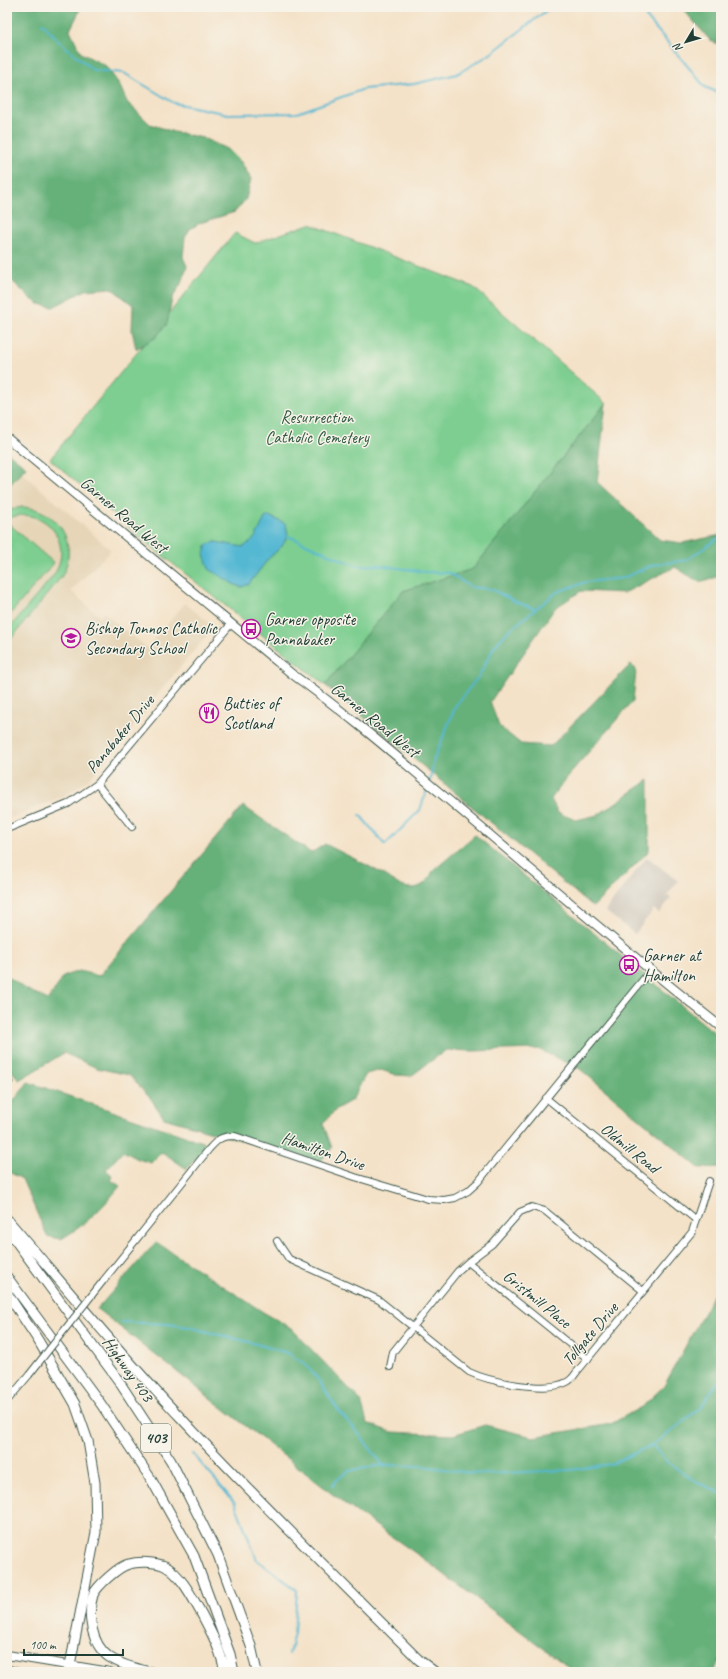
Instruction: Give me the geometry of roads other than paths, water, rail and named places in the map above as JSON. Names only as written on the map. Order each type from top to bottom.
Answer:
[{"type":"highway","points":[[7,1219],[117,1349],[180,1418],[288,1530],[419,1660],[435,1672]]},
{"type":"highway","name":"Highway 403","points":[[7,1229],[118,1380],[172,1462],[218,1555],[251,1646],[257,1672]]},
{"type":"highway","name":"403","points":[[7,1277],[101,1404],[151,1478],[194,1556],[230,1654],[234,1672]]},
{"type":"highway","points":[[7,1293],[38,1340],[75,1404],[88,1441],[95,1483],[96,1532],[70,1665]]},
{"type":"highway","points":[[151,1672],[122,1664],[108,1656],[97,1644],[91,1625],[93,1594],[103,1582],[128,1564],[143,1562],[164,1566],[179,1577],[194,1599],[212,1634],[223,1660],[225,1672]]},
{"type":"highway","points":[[251,1646],[260,1672]]},
{"type":"highway","points":[[7,1670],[15,1672]]},
{"type":"main road","name":"Garner Road West","points":[[7,438],[292,674],[371,735],[538,874],[650,970],[721,1027]]},
{"type":"main road","points":[[7,1655],[110,1672]]},
{"type":"street","name":"Panabaker Drive","points":[[7,829],[68,804],[97,784],[231,624]]},
{"type":"street","points":[[97,784],[132,827]]},
{"type":"street","name":"Hamilton Drive","points":[[7,1401],[209,1149],[224,1136],[235,1136],[422,1197],[444,1200],[460,1196],[475,1186],[650,970]]},
{"type":"street","name":"Oldmill Road","points":[[546,1098],[696,1220]]},
{"type":"street","name":"Tollgate Drive","points":[[278,1241],[289,1259],[379,1300],[469,1372],[486,1378],[536,1387],[567,1382],[588,1359],[692,1232],[710,1181]]},
{"type":"street","points":[[390,1367],[393,1352],[412,1326],[458,1271],[492,1244],[520,1212],[528,1208],[536,1207],[545,1211],[644,1291]]},
{"type":"street","name":"Gristmill Place","points":[[468,1262],[588,1359]]},
{"type":"water","points":[[269,516],[286,524],[288,536],[282,546],[268,559],[249,584],[242,587],[235,585],[209,569],[204,554],[207,544],[216,542],[243,547],[251,542],[256,536],[265,518]]},
{"type":"waterway","points":[[42,23],[60,42],[93,70],[124,73],[174,103],[228,114],[297,113],[364,89],[414,84],[457,74],[489,55],[551,7]]},
{"type":"waterway","points":[[638,7],[705,87],[721,94]]},
{"type":"waterway","points":[[288,536],[349,563],[360,566],[377,565],[426,572],[450,573],[470,587],[491,589],[516,602],[536,609]]},
{"type":"waterway","points":[[430,781],[434,759],[456,705],[479,676],[494,647],[507,632],[557,592],[586,582],[623,578],[653,565],[687,560],[721,536]]},
{"type":"waterway","points":[[360,815],[385,845],[420,810],[428,787]]},
{"type":"waterway","points":[[122,1322],[168,1324],[188,1327],[288,1353],[305,1364],[317,1378],[340,1413],[354,1428],[383,1465]]},
{"type":"waterway","points":[[333,1486],[336,1481],[348,1471],[383,1465],[423,1466],[483,1474],[570,1470],[611,1464],[652,1445],[669,1433],[701,1407],[721,1377]]},
{"type":"waterway","points":[[652,1445],[667,1462],[699,1483],[721,1493]]},
{"type":"waterway","points":[[193,1454],[235,1503],[257,1560],[297,1590],[294,1633],[289,1654]]},
{"type":"place","name":"Garner opposite Pannabaker","points":[[251,629]]},
{"type":"place","name":"Bishop Tonnos Catholic Secondary School","points":[[71,638]]},
{"type":"place","name":"Butties of Scotland","points":[[209,713]]},
{"type":"place","name":"Garner at Hamilton","points":[[629,965]]},
{"type":"park label","name":"Resurrection Catholic Cemetery","points":[[317,427]]}]
